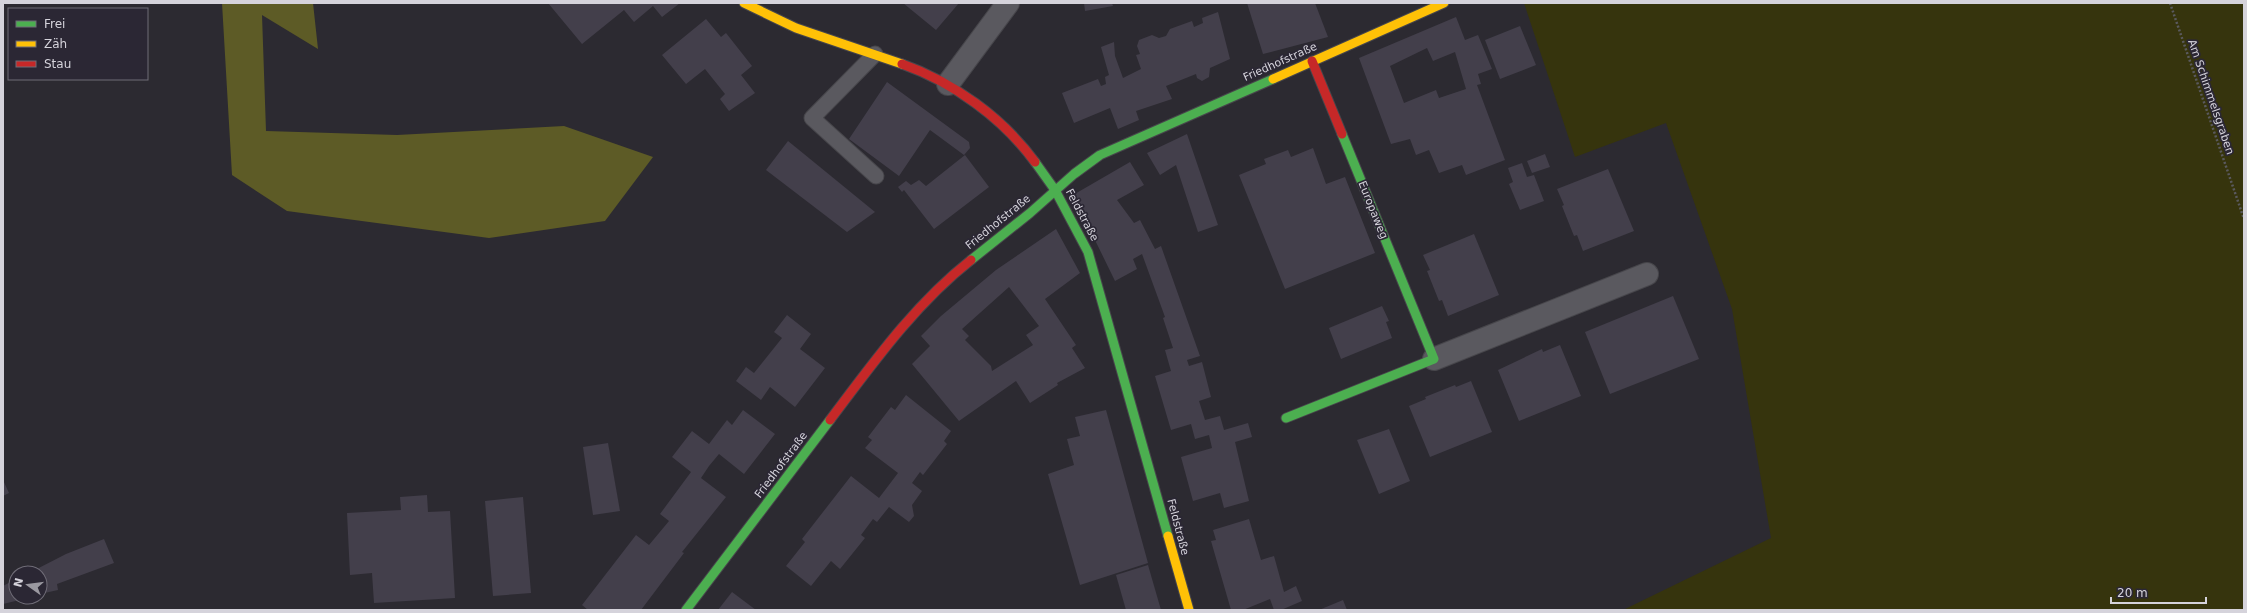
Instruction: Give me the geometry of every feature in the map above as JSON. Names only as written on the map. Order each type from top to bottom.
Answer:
[{"type":"street","name":"Feldstraße","points":[[744,3],[796,28],[875,54],[948,84],[989,114],[1027,151],[1055,190],[1088,252],[1189,610]]},
{"type":"street","points":[[948,84],[1008,3]]},
{"type":"street","name":"Friedhofstraße","points":[[687,609],[880,354],[930,296],[964,265],[1030,213],[1055,190],[1100,155],[1444,3]]},
{"type":"street","name":"Europaweg","points":[[1312,61],[1434,359]]},
{"type":"street","points":[[1286,418],[1647,274]]},
{"type":"lane","points":[[875,54],[812,118],[876,176]]},
{"type":"path","name":"Am Schimmelsgraben","points":[[2170,3],[2244,218]]},
{"type":"shaded area","points":[[222,3],[313,3],[318,49],[262,15],[266,131],[397,135],[564,126],[653,157],[605,221],[489,238],[287,211],[232,175]]},
{"type":"shaded area","points":[[1524,3],[2244,3],[2244,610],[1623,610],[1771,538],[1732,309],[1666,123],[1575,157]]},
{"type":"building","points":[[548,3],[680,3],[662,17],[653,6],[634,22],[624,10],[582,44]]},
{"type":"building","points":[[903,3],[959,3],[936,30]]},
{"type":"building","points":[[1084,3],[1112,3],[1113,6],[1085,11]]},
{"type":"building","points":[[1247,3],[1315,3],[1328,37],[1263,54]]},
{"type":"building","points":[[1218,12],[1230,59],[1210,68],[1209,77],[1202,81],[1197,78],[1196,74],[1166,86],[1172,99],[1136,111],[1139,120],[1118,129],[1110,108],[1074,123],[1062,93],[1098,79],[1101,86],[1106,84],[1105,77],[1109,75],[1101,47],[1114,42],[1115,56],[1123,78],[1141,69],[1136,55],[1140,54],[1137,46],[1139,40],[1152,35],[1159,38],[1166,36],[1170,29],[1192,21],[1194,27],[1203,23],[1202,18]]},
{"type":"building","points":[[1456,17],[1465,40],[1478,35],[1492,69],[1478,74],[1481,84],[1477,85],[1505,160],[1466,175],[1462,165],[1439,173],[1429,150],[1416,155],[1410,139],[1391,144],[1359,58]],"holes":[[[1427,48],[1433,61],[1455,52],[1466,89],[1439,98],[1436,90],[1404,103],[1390,66]]]},
{"type":"building","points":[[706,19],[721,37],[726,33],[752,66],[741,75],[755,93],[729,111],[720,99],[725,94],[705,69],[686,84],[662,55]]},
{"type":"building","points":[[1520,26],[1536,65],[1500,79],[1485,40]]},
{"type":"building","points":[[887,82],[969,142],[970,148],[964,155],[930,130],[899,176],[849,139]]},
{"type":"building","points":[[1187,134],[1218,225],[1198,232],[1176,165],[1160,175],[1147,153]]},
{"type":"building","points":[[788,141],[875,212],[847,232],[766,170]]},
{"type":"building","points":[[1313,148],[1326,184],[1345,177],[1375,253],[1285,289],[1239,175],[1266,164],[1264,159],[1288,150],[1291,157]]},
{"type":"building","points":[[1545,154],[1550,167],[1532,173],[1527,161]]},
{"type":"building","points":[[965,155],[989,187],[934,229],[904,190],[902,192],[898,187],[906,181],[911,185],[919,180],[926,186]]},
{"type":"building","points":[[1130,162],[1144,185],[1117,200],[1134,223],[1140,220],[1155,249],[1161,246],[1200,356],[1187,360],[1189,366],[1202,362],[1211,397],[1199,401],[1205,420],[1220,416],[1224,430],[1248,423],[1252,437],[1235,442],[1249,501],[1224,508],[1220,493],[1193,501],[1181,457],[1212,448],[1209,435],[1195,439],[1191,424],[1171,430],[1155,376],[1171,371],[1165,350],[1173,348],[1163,318],[1165,317],[1142,254],[1133,259],[1137,269],[1115,281],[1073,195]]},
{"type":"building","points":[[1522,163],[1527,177],[1534,175],[1544,201],[1520,210],[1509,184],[1513,182],[1508,168]]},
{"type":"building","points":[[1608,169],[1634,231],[1583,251],[1577,235],[1574,236],[1557,189]]},
{"type":"building","points":[[1056,229],[1080,273],[1045,299],[1076,345],[1072,348],[1085,368],[1057,383],[1058,385],[1030,403],[1016,381],[959,421],[912,364],[930,346],[921,336],[941,316],[996,270]],"holes":[[[1009,287],[1039,326],[1026,335],[1033,345],[992,371],[991,366],[965,340],[969,336],[962,329]]]},
{"type":"building","points":[[1474,234],[1499,295],[1448,316],[1442,300],[1439,301],[1427,271],[1430,270],[1423,255]]},
{"type":"building","points":[[1673,296],[1699,359],[1610,394],[1585,332]]},
{"type":"building","points":[[1382,306],[1389,321],[1386,322],[1392,338],[1341,359],[1329,328]]},
{"type":"building","points":[[787,315],[811,334],[800,349],[825,368],[795,407],[770,387],[761,400],[736,381],[746,367],[754,373],[782,338],[774,332]]},
{"type":"building","points":[[1560,345],[1581,396],[1519,421],[1498,370],[1542,349],[1543,352]]},
{"type":"building","points":[[1471,381],[1492,432],[1430,457],[1409,406],[1426,399],[1425,397],[1455,385],[1456,387]]},
{"type":"building","points":[[906,395],[951,431],[944,441],[947,444],[923,475],[920,472],[912,483],[922,491],[912,505],[914,516],[909,522],[889,507],[877,522],[873,519],[861,535],[865,538],[840,569],[831,561],[811,586],[786,566],[805,542],[802,539],[851,476],[879,498],[898,473],[865,448],[872,440],[868,437],[891,407],[895,410]]},
{"type":"building","points":[[743,410],[775,434],[744,474],[719,454],[709,466],[701,478],[726,497],[682,552],[684,553],[641,610],[588,610],[582,605],[636,535],[649,545],[669,521],[660,514],[691,472],[672,457],[692,431],[709,444],[727,420],[732,425]]},
{"type":"building","points":[[1106,410],[1148,563],[1080,585],[1048,474],[1074,465],[1067,439],[1080,436],[1075,417]]},
{"type":"building","points":[[1389,429],[1410,481],[1379,494],[1357,440]]},
{"type":"building","points":[[608,443],[620,511],[593,515],[583,447]]},
{"type":"building","points":[[3,480],[9,493],[3,496]]},
{"type":"building","points":[[427,495],[428,512],[450,511],[455,598],[374,603],[372,573],[350,575],[347,513],[401,510],[400,497]]},
{"type":"building","points":[[523,497],[531,593],[493,596],[485,501]]},
{"type":"building","points":[[1249,519],[1261,560],[1274,556],[1284,592],[1296,586],[1302,601],[1281,610],[1274,610],[1270,599],[1243,610],[1231,610],[1211,541],[1216,540],[1213,530]]},
{"type":"building","points":[[104,539],[114,563],[57,584],[58,590],[48,592],[48,565],[45,565],[66,554]]},
{"type":"building","points":[[1148,565],[1161,610],[1126,610],[1116,575]]},
{"type":"building","points":[[8,583],[8,603],[3,604],[3,586]]},
{"type":"building","points":[[732,592],[756,610],[718,610]]},
{"type":"building","points":[[1343,600],[1347,610],[1319,610]]},
{"type":"traffic: fast","points":[[971,260],[1030,213],[1074,174],[1100,155],[1273,79]]},
{"type":"traffic: fast","points":[[1286,418],[1434,359],[1342,134]]},
{"type":"traffic: fast","points":[[1035,162],[1055,190],[1088,252],[1168,536]]},
{"type":"traffic: fast","points":[[686,610],[830,420]]},
{"type":"traffic: slow","points":[[744,3],[796,28],[902,64]]},
{"type":"traffic: slow","points":[[1273,79],[1444,3]]},
{"type":"traffic: slow","points":[[1168,536],[1189,610]]},
{"type":"traffic: jam","points":[[1312,61],[1342,134]]},
{"type":"traffic: jam","points":[[902,64],[940,81],[976,103],[1008,131],[1035,162]]},
{"type":"traffic: jam","points":[[830,420],[879,356],[913,315],[951,277],[971,260]]}]
